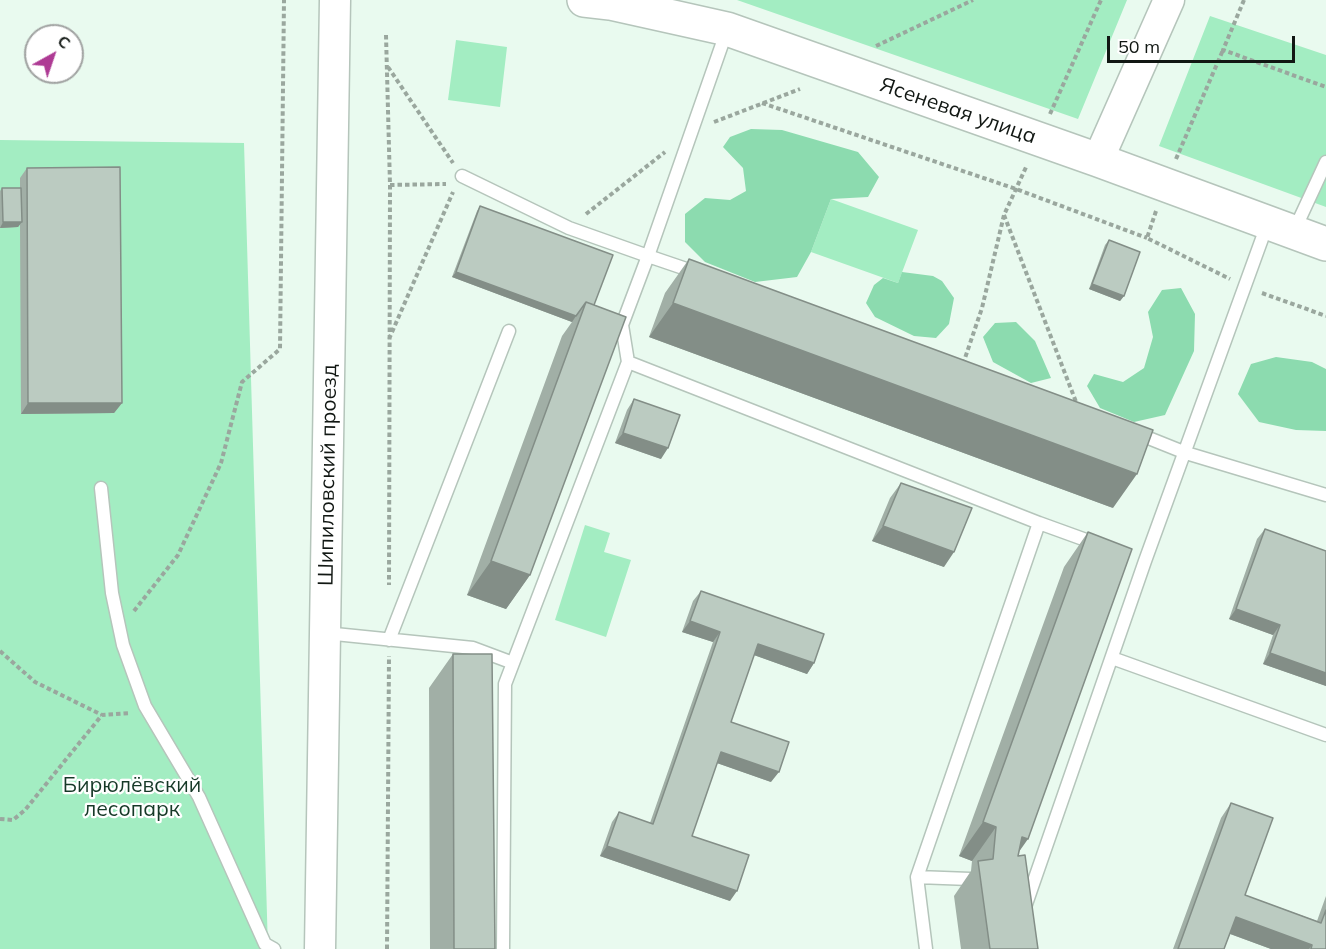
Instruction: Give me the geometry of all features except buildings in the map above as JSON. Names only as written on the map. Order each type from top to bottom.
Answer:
[{"type":"main road","name":"Ясеневая улица","points":[[584,0],[610,3],[727,29],[1098,159],[1326,244]]},
{"type":"street","name":"Шипиловский проезд","points":[[320,949],[335,0]]},
{"type":"street","points":[[1098,159],[1169,0]]},
{"type":"lane","points":[[503,949],[505,684],[628,362],[622,326],[727,29]]},
{"type":"lane","points":[[1026,919],[1024,909],[1027,886],[1112,658],[1141,559],[1186,453],[1244,286],[1280,228],[1326,162]]},
{"type":"lane","points":[[462,176],[569,228],[716,279]]},
{"type":"lane","points":[[389,640],[509,331]]},
{"type":"lane","points":[[628,362],[1039,523],[1114,550]]},
{"type":"lane","points":[[1122,427],[1186,453],[1326,495]]},
{"type":"lane","points":[[100,489],[112,593],[120,630],[145,706],[199,797],[265,944],[274,949]]},
{"type":"lane","points":[[926,949],[917,877],[1039,523]]},
{"type":"lane","points":[[325,633],[473,648],[513,663]]},
{"type":"lane","points":[[1112,658],[1326,735]]},
{"type":"lane","points":[[917,877],[970,879]]},
{"type":"path","points":[[120,630],[178,555],[221,463],[242,382],[280,349],[284,0]]},
{"type":"path","points":[[876,46],[973,0]]},
{"type":"path","points":[[963,364],[982,308],[1004,215],[1101,0]]},
{"type":"path","points":[[1244,0],[1223,50],[1326,87]]},
{"type":"path","points":[[386,35],[390,185],[389,592]]},
{"type":"path","points":[[387,67],[462,176]]},
{"type":"path","points":[[762,104],[1016,189],[1147,238]]},
{"type":"path","points":[[388,341],[457,184],[390,185]]},
{"type":"path","points":[[1004,215],[1079,410]]},
{"type":"path","points":[[1244,286],[1326,316]]},
{"type":"path","points":[[387,949],[389,640]]},
{"type":"path","points":[[0,651],[35,681],[102,715],[132,713],[145,706]]},
{"type":"path","points":[[0,819],[13,820],[25,810],[102,715]]},
{"type":"green space","points":[[737,0],[1127,0],[1078,119]]},
{"type":"green space","points":[[1210,16],[1326,55],[1326,207],[1159,146]]},
{"type":"green space","points":[[456,40],[507,47],[500,107],[448,100]]},
{"type":"green space","points":[[751,129],[782,130],[858,152],[879,177],[868,197],[831,199],[811,252],[797,277],[755,282],[705,262],[685,242],[685,214],[705,198],[730,200],[746,191],[743,168],[723,147],[730,137]]},
{"type":"green space","name":"Бирюлёвский лесопарк","points":[[0,140],[244,143],[268,949],[0,949]]},
{"type":"green space","points":[[831,199],[918,230],[898,283],[811,252]]},
{"type":"green space","points":[[902,272],[933,276],[942,281],[954,298],[949,324],[936,338],[914,336],[875,317],[866,303],[874,285],[883,278],[898,283]]},
{"type":"green space","points":[[1181,288],[1195,314],[1194,351],[1165,415],[1134,422],[1100,408],[1087,386],[1094,374],[1123,382],[1144,368],[1153,337],[1148,312],[1162,290]]},
{"type":"green space","points":[[1016,322],[1035,341],[1051,378],[1031,383],[993,362],[983,337],[995,323]]},
{"type":"green space","points":[[1276,357],[1312,362],[1326,369],[1326,431],[1296,430],[1259,422],[1238,394],[1251,364]]},
{"type":"green space","points":[[585,525],[610,533],[604,552],[631,560],[606,637],[555,620]]}]
